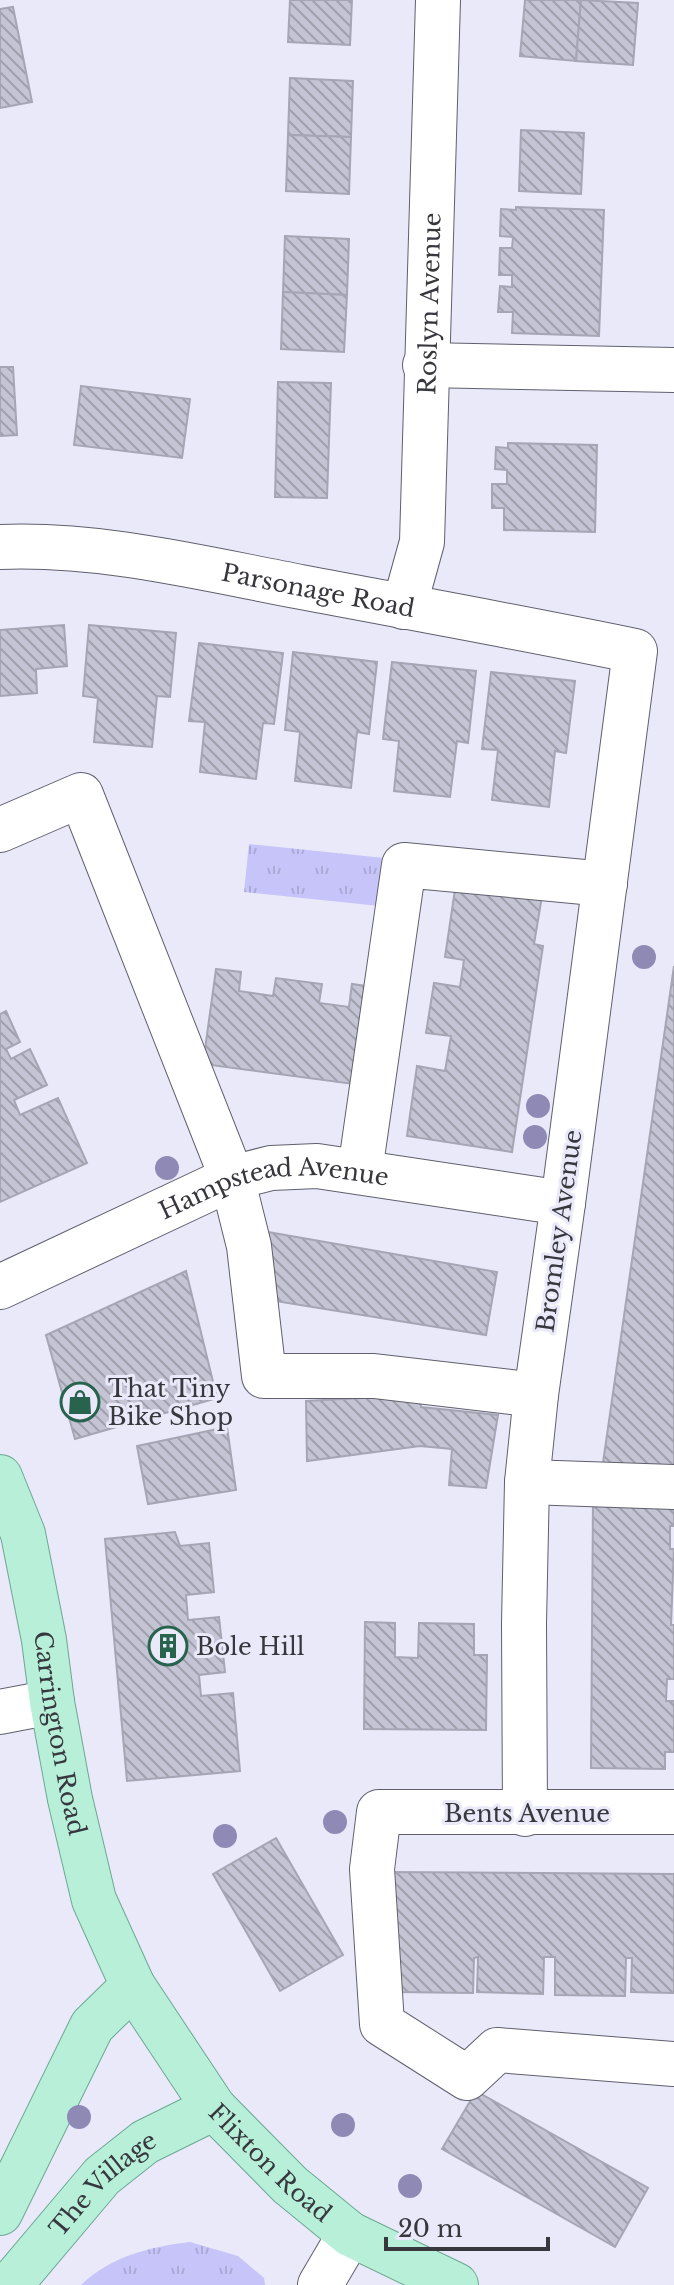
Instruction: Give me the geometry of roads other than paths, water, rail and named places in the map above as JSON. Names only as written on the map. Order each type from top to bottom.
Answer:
[{"type":"main road","name":"Carrington Road","points":[[0,1477],[23,1534],[70,1799],[94,1900],[133,1986]]},
{"type":"main road","name":"Flixton Road","points":[[133,1986],[214,2108],[290,2185],[350,2234],[456,2285]]},
{"type":"main road","points":[[0,2213],[92,2026],[133,1986]]},
{"type":"main road","name":"The Village","points":[[10,2285],[102,2176],[145,2142],[214,2108]]},
{"type":"street","name":"Roslyn Avenue","points":[[404,607],[422,542],[438,0]]},
{"type":"street","points":[[425,365],[674,370]]},
{"type":"street","name":"Parsonage Road","points":[[0,547],[36,546],[136,555],[635,651]]},
{"type":"street","name":"Bromley Avenue","points":[[525,1814],[527,1482],[635,651]]},
{"type":"street","points":[[0,830],[81,795],[232,1178],[249,1246],[264,1376],[374,1376],[536,1395]]},
{"type":"street","points":[[360,1171],[404,865],[605,884]]},
{"type":"street","name":"Hampstead Avenue","points":[[0,1287],[232,1178],[271,1168],[317,1166],[360,1171],[563,1203]]},
{"type":"street","points":[[527,1482],[674,1487]]},
{"type":"street","points":[[0,1712],[52,1702]]},
{"type":"street","name":"Bents Avenue","points":[[674,1812],[379,1812],[372,1869],[382,2024],[467,2078],[497,2050],[674,2064]]},
{"type":"street","points":[[320,2285],[350,2234]]},
{"type":"place","name":"That Tiny Bike Shop","points":[[80,1402]]},
{"type":"place","name":"Bole Hill","points":[[168,1646]]}]
